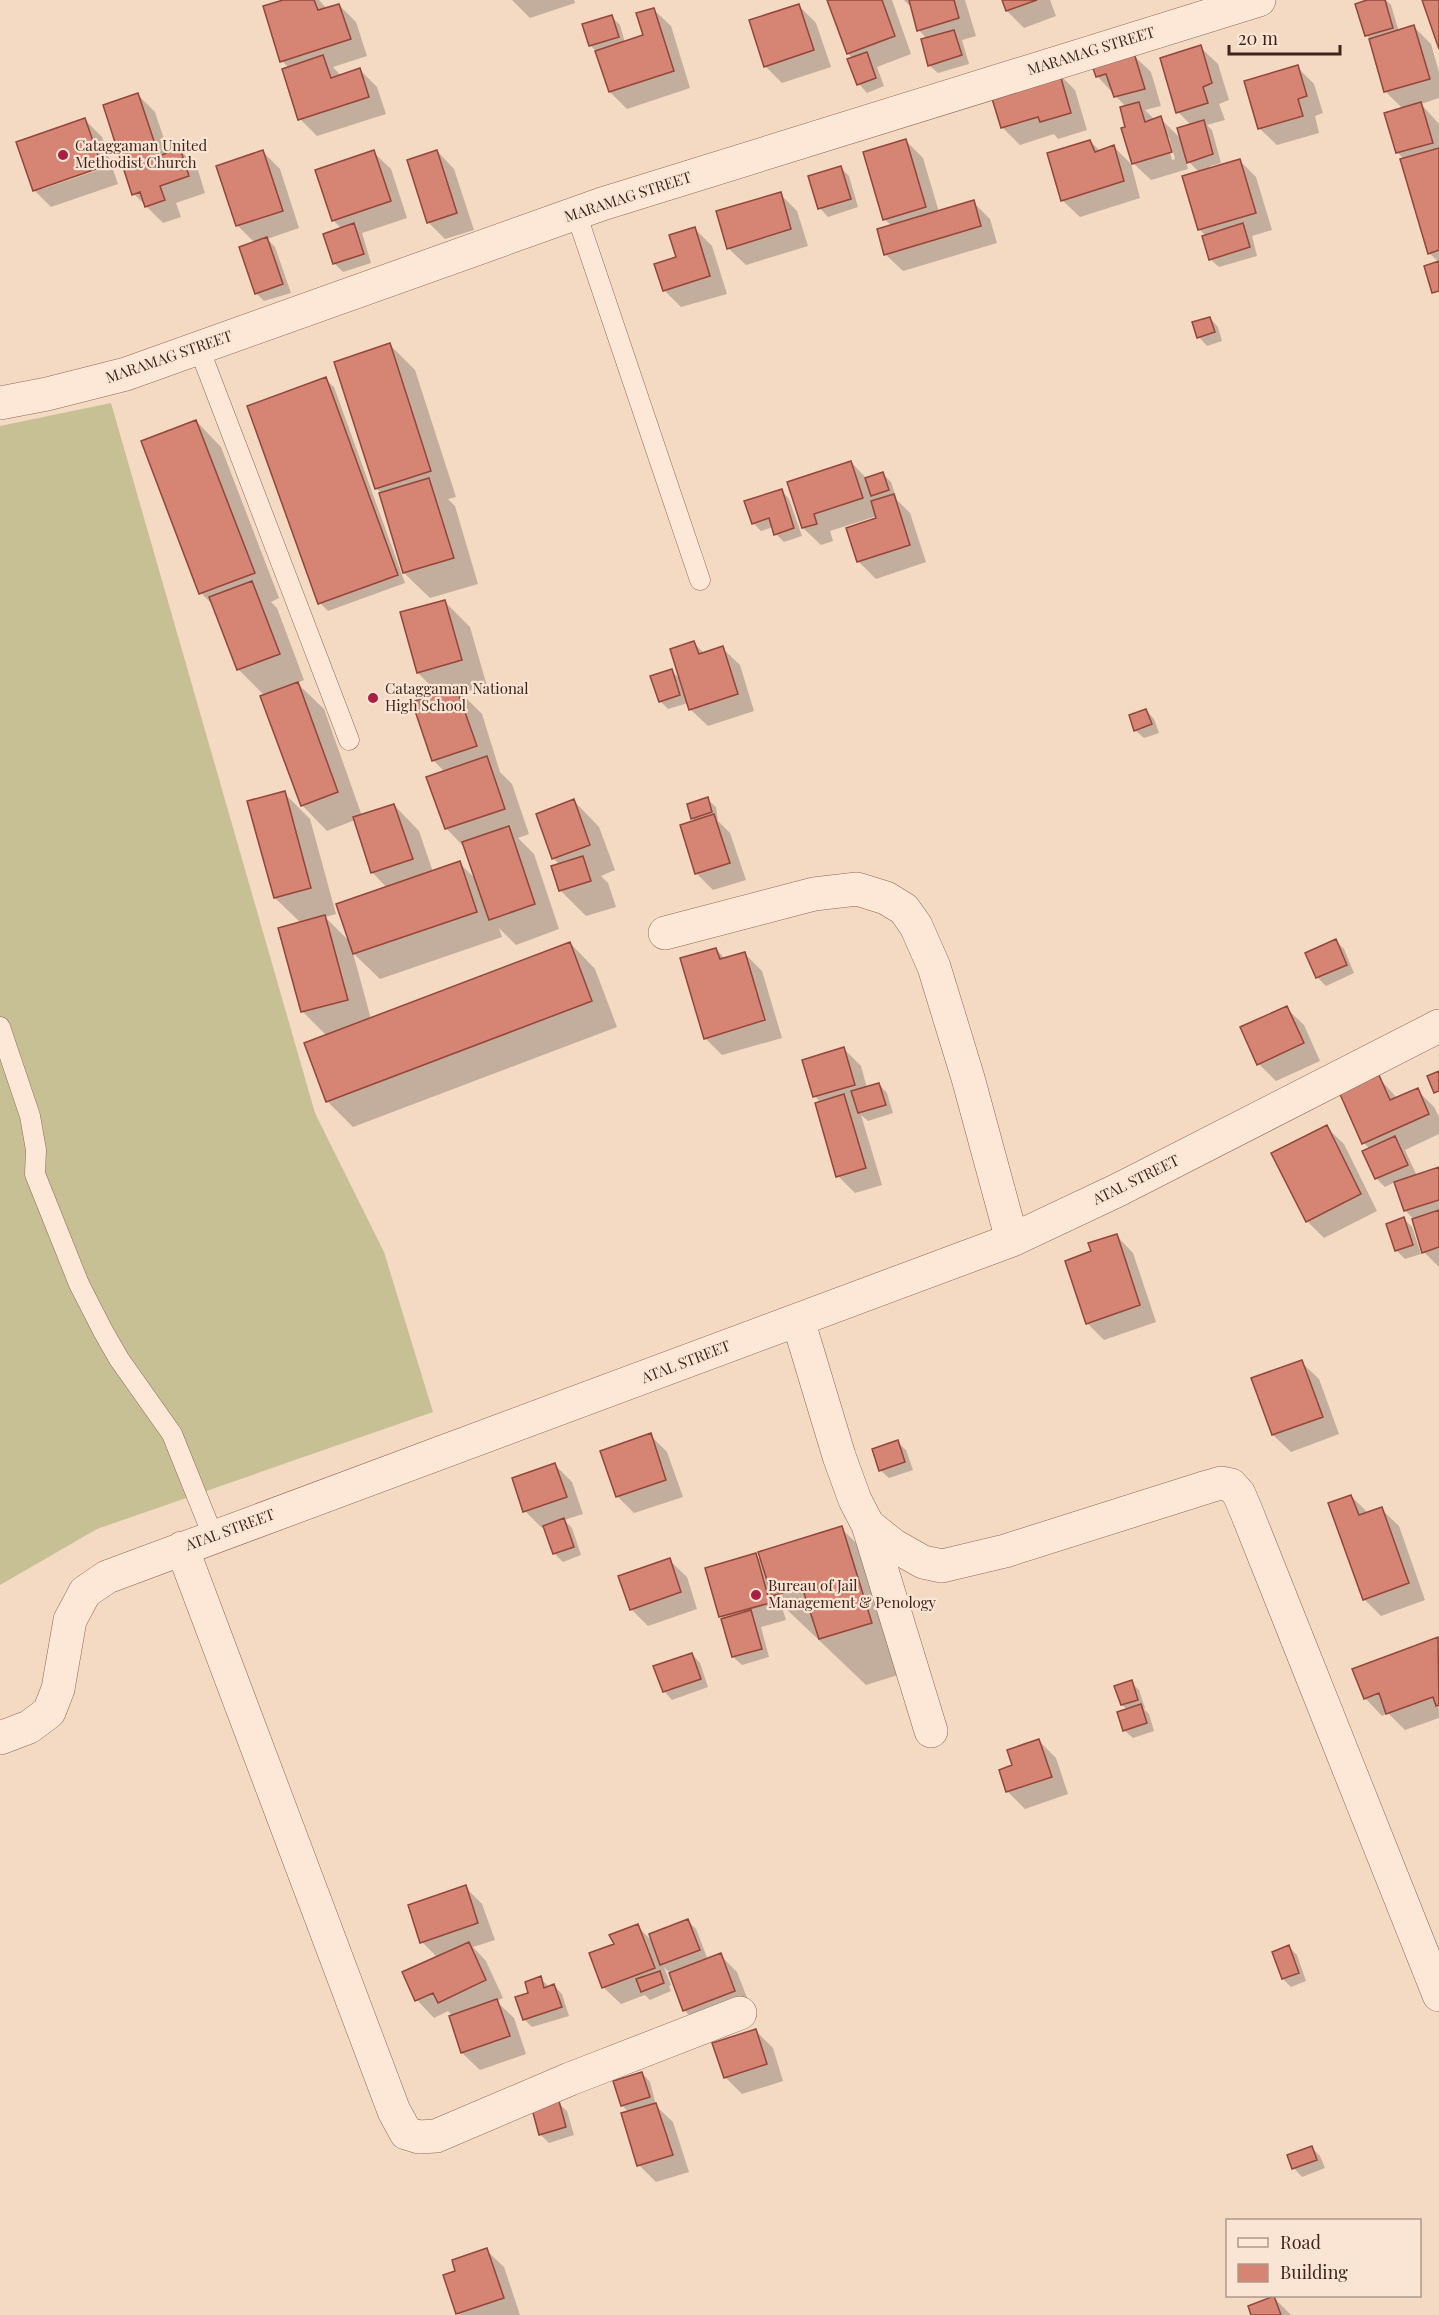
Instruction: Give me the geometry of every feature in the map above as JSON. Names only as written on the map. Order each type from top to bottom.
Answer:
[{"type":"street","name":"MARAMAG STREET","points":[[0,403],[126,374],[576,213],[1259,0]]},
{"type":"street","points":[[665,933],[814,894],[857,889],[886,898],[904,909],[916,926],[934,967],[968,1078],[1012,1240]]},
{"type":"street","name":"ATAL STREET","points":[[0,1738],[29,1727],[49,1712],[58,1689],[70,1620],[85,1592],[107,1577],[1012,1240],[1118,1190],[1439,1026]]},
{"type":"street","points":[[798,1320],[839,1456],[855,1500],[868,1525],[931,1731]]},
{"type":"street","points":[[868,1525],[892,1545],[923,1562],[942,1566],[1005,1551],[1221,1483],[1231,1485],[1239,1494],[1439,1995]]},
{"type":"street","points":[[182,1548],[394,2111],[406,2133],[419,2138],[444,2133],[570,2079],[741,2013]]},
{"type":"lane","points":[[576,213],[700,580]]},
{"type":"lane","points":[[199,348],[348,740]]},
{"type":"lane","points":[[0,1027],[30,1116],[36,1150],[35,1174],[79,1284],[120,1359],[172,1434],[213,1536]]},
{"type":"shaded area","points":[[111,403],[315,1113],[384,1252],[433,1412],[97,1529],[0,1585],[0,426]]},
{"type":"building","points":[[283,0],[314,0],[318,10],[339,4],[351,39],[280,62],[263,6]]},
{"type":"building","points":[[827,0],[882,0],[895,36],[847,54]]},
{"type":"building","points":[[909,0],[954,0],[959,18],[917,31]]},
{"type":"building","points":[[1002,0],[1037,0],[1006,11]]},
{"type":"building","points":[[1367,0],[1385,0],[1393,28],[1365,36],[1355,4]]},
{"type":"building","points":[[1422,0],[1439,0],[1439,49]]},
{"type":"building","points":[[799,4],[814,50],[764,67],[749,20]]},
{"type":"building","points":[[654,8],[674,71],[609,92],[595,51],[643,35],[636,13]]},
{"type":"building","points":[[612,15],[619,37],[589,46],[582,24]]},
{"type":"building","points":[[1414,25],[1430,79],[1384,92],[1369,39]]},
{"type":"building","points":[[954,30],[962,55],[928,66],[921,39]]},
{"type":"building","points":[[1201,45],[1212,83],[1203,87],[1208,103],[1176,113],[1160,58]]},
{"type":"building","points":[[867,52],[876,78],[857,85],[847,59]]},
{"type":"building","points":[[1134,53],[1145,89],[1114,97],[1106,74],[1096,77],[1089,56]]},
{"type":"building","points":[[323,55],[331,78],[360,68],[369,97],[298,120],[282,69]]},
{"type":"building","points":[[1298,65],[1307,96],[1298,99],[1303,116],[1258,129],[1244,81]]},
{"type":"building","points":[[1059,71],[1071,113],[1040,122],[1038,117],[1001,128],[990,92]]},
{"type":"building","points":[[138,93],[159,156],[180,148],[189,176],[160,186],[165,200],[145,207],[140,192],[132,195],[103,105]]},
{"type":"building","points":[[1139,102],[1145,122],[1161,116],[1172,152],[1132,164],[1121,128],[1125,127],[1120,107]]},
{"type":"building","points":[[1421,102],[1433,143],[1396,153],[1384,113]]},
{"type":"building","points":[[85,118],[102,167],[33,191],[16,142]]},
{"type":"building","points":[[1204,120],[1213,154],[1187,163],[1177,128]]},
{"type":"building","points":[[906,139],[926,207],[883,220],[863,152]]},
{"type":"building","points":[[1090,140],[1095,152],[1114,145],[1124,181],[1061,201],[1047,153]]},
{"type":"building","points":[[1439,148],[1439,250],[1428,254],[1400,159]]},
{"type":"building","points":[[263,150],[283,211],[236,226],[216,166]]},
{"type":"building","points":[[374,150],[391,201],[332,221],[315,170]]},
{"type":"building","points":[[437,150],[457,213],[427,223],[407,160]]},
{"type":"building","points":[[1240,159],[1256,213],[1198,230],[1182,176]]},
{"type":"building","points":[[841,166],[851,199],[818,209],[808,176]]},
{"type":"building","points":[[781,192],[791,229],[727,249],[716,211]]},
{"type":"building","points":[[974,200],[981,226],[884,255],[877,229]]},
{"type":"building","points":[[354,223],[364,254],[333,264],[323,234]]},
{"type":"building","points":[[1243,223],[1250,247],[1209,260],[1202,236]]},
{"type":"building","points":[[695,227],[710,276],[663,291],[654,264],[676,257],[669,235]]},
{"type":"building","points":[[267,237],[283,284],[255,294],[239,247]]},
{"type":"building","points":[[1439,261],[1439,291],[1432,293],[1424,266]]},
{"type":"building","points":[[1210,317],[1215,332],[1197,338],[1192,322]]},
{"type":"building","points":[[390,343],[431,471],[375,489],[334,362]]},
{"type":"building","points":[[326,377],[398,575],[318,604],[247,406]]},
{"type":"building","points":[[196,420],[255,573],[199,594],[141,441]]},
{"type":"building","points":[[851,461],[863,498],[814,514],[817,524],[802,528],[787,482]]},
{"type":"building","points":[[883,472],[889,490],[871,496],[865,478]]},
{"type":"building","points":[[429,478],[454,558],[403,573],[379,493]]},
{"type":"building","points":[[782,489],[794,528],[774,535],[769,518],[752,524],[744,501]]},
{"type":"building","points":[[894,494],[910,545],[857,562],[846,528],[876,518],[871,501]]},
{"type":"building","points":[[252,581],[280,654],[237,670],[209,597]]},
{"type":"building","points":[[445,600],[462,660],[417,673],[400,612]]},
{"type":"building","points":[[694,641],[699,654],[723,646],[738,694],[689,710],[670,649]]},
{"type":"building","points":[[672,669],[680,695],[659,702],[650,676]]},
{"type":"building","points":[[298,682],[338,792],[301,806],[260,696]]},
{"type":"building","points":[[456,687],[477,746],[432,761],[412,702]]},
{"type":"building","points":[[1146,709],[1152,724],[1134,731],[1129,715]]},
{"type":"building","points":[[487,756],[505,809],[445,829],[426,777]]},
{"type":"building","points":[[285,791],[311,888],[274,898],[247,801]]},
{"type":"building","points":[[708,797],[712,812],[691,819],[687,804]]},
{"type":"building","points":[[574,799],[590,845],[552,859],[536,814]]},
{"type":"building","points":[[394,804],[413,859],[371,873],[353,817]]},
{"type":"building","points":[[714,814],[730,863],[695,874],[680,825]]},
{"type":"building","points":[[509,826],[535,904],[489,920],[462,842]]},
{"type":"building","points":[[583,856],[591,881],[559,891],[551,866]]},
{"type":"building","points":[[460,861],[477,912],[353,954],[336,904]]},
{"type":"building","points":[[325,915],[348,1000],[301,1012],[278,928]]},
{"type":"building","points":[[1336,939],[1347,965],[1316,978],[1305,953]]},
{"type":"building","points":[[570,942],[592,1001],[326,1102],[304,1043]]},
{"type":"building","points":[[716,948],[720,959],[745,952],[765,1020],[704,1039],[680,958]]},
{"type":"building","points":[[1287,1006],[1304,1043],[1257,1065],[1240,1027]]},
{"type":"building","points":[[844,1047],[855,1085],[813,1097],[802,1060]]},
{"type":"building","points":[[1439,1071],[1439,1091],[1434,1093],[1427,1076]]},
{"type":"building","points":[[1379,1075],[1390,1100],[1418,1088],[1429,1114],[1362,1144],[1339,1092]]},
{"type":"building","points":[[879,1083],[886,1105],[858,1113],[851,1091]]},
{"type":"building","points":[[844,1094],[866,1168],[836,1177],[815,1103]]},
{"type":"building","points":[[1327,1125],[1361,1194],[1306,1222],[1271,1153]]},
{"type":"building","points":[[1395,1136],[1408,1165],[1375,1179],[1362,1151]]},
{"type":"building","points":[[1439,1167],[1439,1200],[1404,1211],[1394,1182]]},
{"type":"building","points":[[1439,1210],[1439,1247],[1422,1253],[1412,1219]]},
{"type":"building","points":[[1404,1217],[1413,1245],[1395,1251],[1386,1224]]},
{"type":"building","points":[[1117,1234],[1140,1305],[1086,1324],[1065,1261],[1091,1251],[1088,1243]]},
{"type":"building","points":[[1302,1360],[1323,1417],[1272,1435],[1251,1378]]},
{"type":"building","points":[[651,1433],[666,1480],[616,1497],[600,1451]]},
{"type":"building","points":[[898,1440],[905,1462],[879,1471],[872,1449]]},
{"type":"building","points":[[555,1463],[567,1497],[523,1512],[512,1478]]},
{"type":"building","points":[[1351,1495],[1359,1515],[1382,1507],[1409,1583],[1363,1600],[1328,1503]]},
{"type":"building","points":[[564,1518],[574,1547],[553,1554],[543,1526]]},
{"type":"building","points":[[842,1526],[872,1623],[819,1639],[802,1587],[772,1596],[758,1552]]},
{"type":"building","points":[[756,1553],[770,1603],[719,1617],[705,1568]]},
{"type":"building","points":[[670,1558],[681,1592],[630,1610],[618,1576]]},
{"type":"building","points":[[751,1610],[762,1649],[732,1657],[721,1619]]},
{"type":"building","points":[[1438,1637],[1439,1705],[1436,1706],[1433,1697],[1386,1714],[1379,1693],[1364,1699],[1352,1669]]},
{"type":"building","points":[[692,1653],[701,1679],[663,1692],[653,1666]]},
{"type":"building","points":[[1132,1680],[1138,1700],[1121,1705],[1114,1686]]},
{"type":"building","points":[[1141,1704],[1147,1723],[1123,1731],[1117,1712]]},
{"type":"building","points":[[1039,1739],[1052,1777],[1006,1792],[999,1770],[1012,1765],[1007,1750]]},
{"type":"building","points":[[466,1885],[478,1923],[420,1943],[408,1905]]},
{"type":"building","points":[[688,1919],[700,1950],[660,1965],[649,1934]]},
{"type":"building","points":[[638,1924],[655,1968],[602,1988],[589,1953],[614,1944],[609,1935]]},
{"type":"building","points":[[469,1942],[486,1980],[438,2003],[433,1993],[415,2001],[402,1972]]},
{"type":"building","points":[[1289,1945],[1299,1973],[1282,1979],[1272,1952]]},
{"type":"building","points":[[721,1953],[735,1991],[683,2011],[669,1973]]},
{"type":"building","points":[[660,1971],[664,1983],[641,1992],[636,1979]]},
{"type":"building","points":[[541,1976],[544,1988],[554,1984],[562,2007],[523,2020],[515,1997],[528,1993],[525,1982]]},
{"type":"building","points":[[497,1999],[510,2036],[461,2053],[449,2016]]},
{"type":"building","points":[[756,2029],[767,2064],[724,2078],[712,2043]]},
{"type":"building","points":[[642,2072],[650,2097],[621,2106],[613,2081]]},
{"type":"building","points":[[559,2101],[566,2127],[539,2135],[532,2109]]},
{"type":"building","points":[[656,2103],[673,2155],[637,2166],[621,2113]]},
{"type":"building","points":[[1312,2146],[1317,2160],[1292,2169],[1287,2155]]},
{"type":"building","points":[[487,2248],[504,2298],[456,2314],[443,2275],[455,2271],[452,2260]]},
{"type":"building","points":[[1274,2297],[1281,2315],[1251,2315],[1248,2306]]},
{"type":"place","name":"Cataggaman United Methodist Church","points":[[63,155]]},
{"type":"place","name":"Cataggaman National High School","points":[[373,698]]},
{"type":"place","name":"Bureau of Jail Management & Penology","points":[[756,1595]]}]
